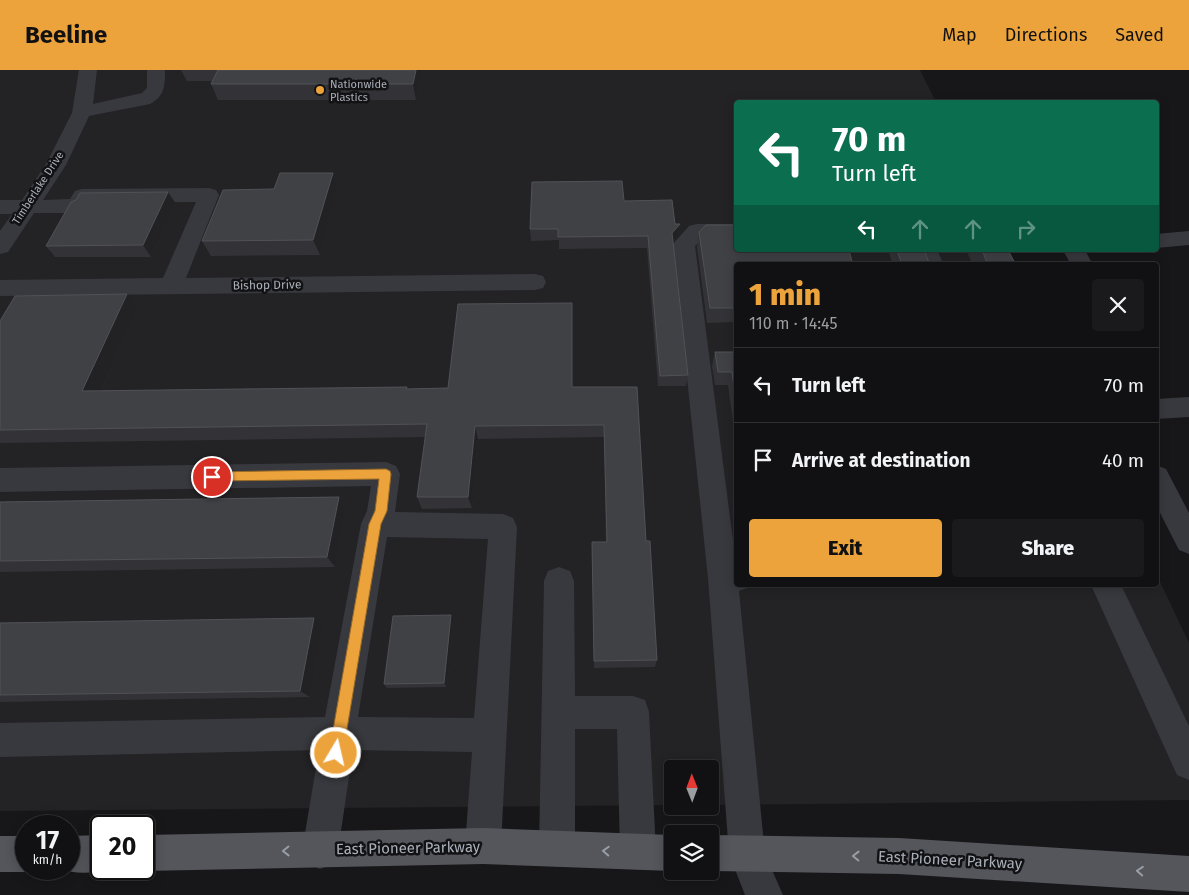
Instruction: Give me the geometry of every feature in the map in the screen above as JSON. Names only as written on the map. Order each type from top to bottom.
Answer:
[{"type":"main road","name":"East Pioneer Parkway","points":[[155,853],[320,851],[483,846],[655,852]]},
{"type":"main road","name":"East Pioneer Parkway","points":[[719,853],[899,856],[1189,874]]},
{"type":"main road","points":[[0,854],[15,854]]},
{"type":"street","name":"Timberlake Drive","points":[[0,247],[56,165],[81,112],[88,70]]},
{"type":"street","points":[[81,112],[144,100],[152,96],[156,89],[156,70]]},
{"type":"street","points":[[0,207],[76,206],[82,196],[209,195],[171,286]]},
{"type":"street","points":[[734,231],[697,231],[684,244],[707,355],[729,578],[747,854],[764,895]]},
{"type":"street","points":[[1159,240],[1189,238]]},
{"type":"street","name":"Bishop Drive","points":[[0,288],[535,282]]},
{"type":"street","points":[[1159,409],[1189,407]]},
{"type":"street","points":[[0,480],[386,474],[381,511],[375,524],[320,851]]},
{"type":"street","points":[[1159,483],[1189,541]]},
{"type":"street","points":[[375,524],[503,527],[483,846]]},
{"type":"street","points":[[557,849],[559,581]]},
{"type":"street","points":[[1107,587],[1189,763]]},
{"type":"street","points":[[559,713],[633,712],[655,852]]},
{"type":"street","points":[[0,740],[339,733],[489,735]]},
{"type":"shaded area","points":[[0,70],[920,70],[935,100],[734,100],[734,252],[1006,252],[1011,262],[734,262],[734,587],[1159,587],[1159,579],[1189,643],[1189,800],[719,805],[719,760],[664,760],[664,805],[0,811]]},
{"type":"building","points":[[218,70],[416,70],[413,84],[211,84]]},
{"type":"building","points":[[280,173],[333,173],[313,240],[202,241],[223,190],[274,189]]},
{"type":"building","points":[[622,181],[624,201],[672,200],[675,224],[680,224],[672,233],[688,375],[660,376],[648,236],[558,237],[558,229],[530,229],[532,182]]},
{"type":"building","points":[[168,192],[143,245],[46,246],[71,202],[76,200],[80,193]]},
{"type":"building","points":[[706,225],[734,225],[734,252],[850,252],[852,262],[734,262],[734,308],[710,308],[699,232]]},
{"type":"building","points":[[898,252],[925,252],[929,262],[901,262]]},
{"type":"building","points":[[983,252],[1009,252],[1014,262],[987,262]]},
{"type":"building","points":[[127,294],[82,391],[448,388],[458,304],[572,303],[572,387],[637,387],[646,541],[650,541],[657,660],[594,661],[592,542],[607,542],[604,425],[475,426],[468,497],[417,497],[427,424],[0,430],[0,321],[15,296]]},
{"type":"building","points":[[715,352],[734,352],[734,388],[732,372],[718,372]]},
{"type":"building","points":[[339,497],[327,557],[0,561],[0,502]]},
{"type":"building","points":[[451,615],[444,683],[384,684],[393,616]]},
{"type":"building","points":[[314,618],[300,691],[0,695],[0,623]]},
{"type":"place","name":"Nationwide Plastics","points":[[320,90]]},
{"type":"route","points":[[212,477],[386,474],[381,511],[375,524],[336,753]]}]
